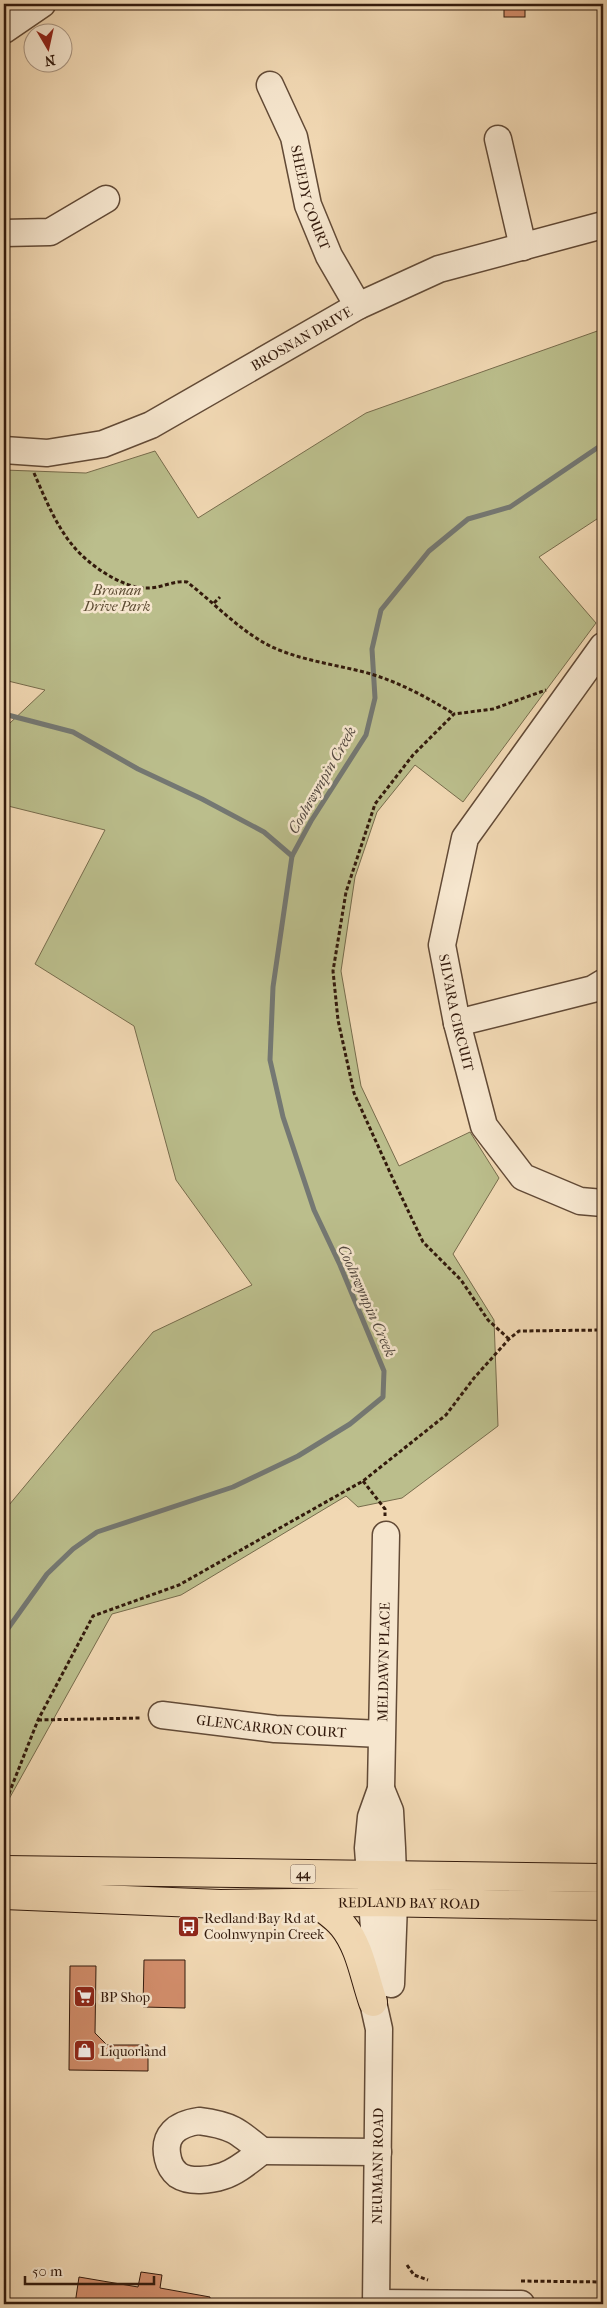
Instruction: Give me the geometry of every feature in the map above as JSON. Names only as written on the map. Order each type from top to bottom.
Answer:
[{"type":"main road","name":"REDLAND BAY ROAD","points":[[4,1870],[603,1878]]},
{"type":"main road","name":"REDLAND BAY ROAD","points":[[4,1895],[220,1904],[383,1903],[603,1906]]},
{"type":"main road","points":[[316,1903],[342,1924],[349,1934],[357,1950],[374,2002]]},
{"type":"street","points":[[4,30],[42,4]]},
{"type":"street","name":"SHEEDY COURT","points":[[270,85],[294,137],[308,205],[329,256],[358,306]]},
{"type":"street","points":[[498,139],[523,248]]},
{"type":"street","points":[[4,233],[50,232],[106,199]]},
{"type":"street","name":"BROSNAN DRIVE","points":[[14,451],[47,452],[103,444],[151,425],[358,306],[439,269],[603,225]]},
{"type":"street","name":"SILVARA CIRCUIT","points":[[603,646],[465,838],[442,945],[457,1023],[484,1126],[523,1177],[580,1201],[603,1203]]},
{"type":"street","points":[[457,1023],[593,989],[603,983]]},
{"type":"street","name":"MELDAWN PLACE","points":[[382,1875],[368,1848],[371,1817],[381,1790],[386,1534]]},
{"type":"street","name":"GLENCARRON COURT","points":[[162,1715],[275,1729],[381,1734]]},
{"type":"street","name":"NEUMANN ROAD","points":[[379,2029],[390,2002],[382,1875]]},
{"type":"street","name":"NEUMANN ROAD","points":[[376,2304],[379,2029],[374,2002],[383,1903]]},
{"type":"street","points":[[262,2151],[378,2152]]},
{"type":"street","points":[[376,2304],[520,2293]]},
{"type":"path","points":[[14,451],[74,547],[103,572],[128,586],[147,588],[179,581],[187,582],[245,629],[277,650],[318,663],[363,672],[393,681],[426,697],[454,714]]},
{"type":"path","points":[[214,603],[220,597]]},
{"type":"path","points":[[509,1339],[488,1320],[461,1280],[423,1242],[392,1179],[354,1093],[338,1020],[333,971],[346,892],[375,804],[413,755],[454,714],[493,709],[542,690],[557,688],[569,693]]},
{"type":"path","points":[[4,1806],[38,1720],[93,1616],[180,1585],[363,1481],[446,1415],[474,1378],[509,1339],[519,1331],[603,1330]]},
{"type":"path","points":[[363,1481],[385,1509],[386,1534]]},
{"type":"path","points":[[38,1720],[142,1718],[162,1715]]},
{"type":"path","points":[[406,2266],[414,2274],[426,2280],[435,2280]]},
{"type":"path","points":[[520,2293],[603,2282]]},
{"type":"green space","name":"Brosnan Drive Park","points":[[603,329],[603,515],[539,557],[596,623],[463,802],[415,765],[377,812],[355,877],[341,971],[361,1086],[399,1166],[470,1132],[499,1178],[453,1254],[494,1320],[498,1426],[402,1498],[358,1507],[346,1496],[181,1595],[112,1614],[4,1808],[4,1511],[153,1332],[252,1285],[176,1180],[134,1026],[35,964],[105,830],[4,805],[4,723],[10,723],[45,690],[4,680],[4,470],[86,473],[155,451],[198,518],[366,413]]},
{"type":"building","points":[[504,4],[525,4],[525,17],[504,17]]},
{"type":"building","points":[[144,1960],[185,1960],[185,2008],[143,2007]]},
{"type":"building","points":[[70,1966],[96,1966],[95,2033],[107,2045],[148,2045],[148,2071],[69,2070]]},
{"type":"building","points":[[141,2272],[162,2275],[160,2288],[210,2297],[210,2304],[75,2304],[79,2277],[138,2287]]},
{"type":"waterway","name":"Coolnwynpin Creek","points":[[4,1634],[47,1574],[73,1549],[97,1532],[233,1487],[298,1456],[350,1424],[383,1397],[384,1371],[340,1265],[314,1210],[283,1117],[270,1060],[273,987],[292,856],[311,821],[366,735],[375,698],[372,649],[381,610],[429,551],[468,519],[510,507],[603,444]]},
{"type":"waterway","name":"Coolnwynpin Creek","points":[[4,714],[73,732],[138,769],[202,799],[264,832],[292,856]]},
{"type":"place","name":"Redland Bay Rd at Coolnwynpin Creek","points":[[188,1926]]},
{"type":"place","name":"BP Shop","points":[[84,1997]]},
{"type":"place","name":"Liquorland","points":[[84,2051]]}]
